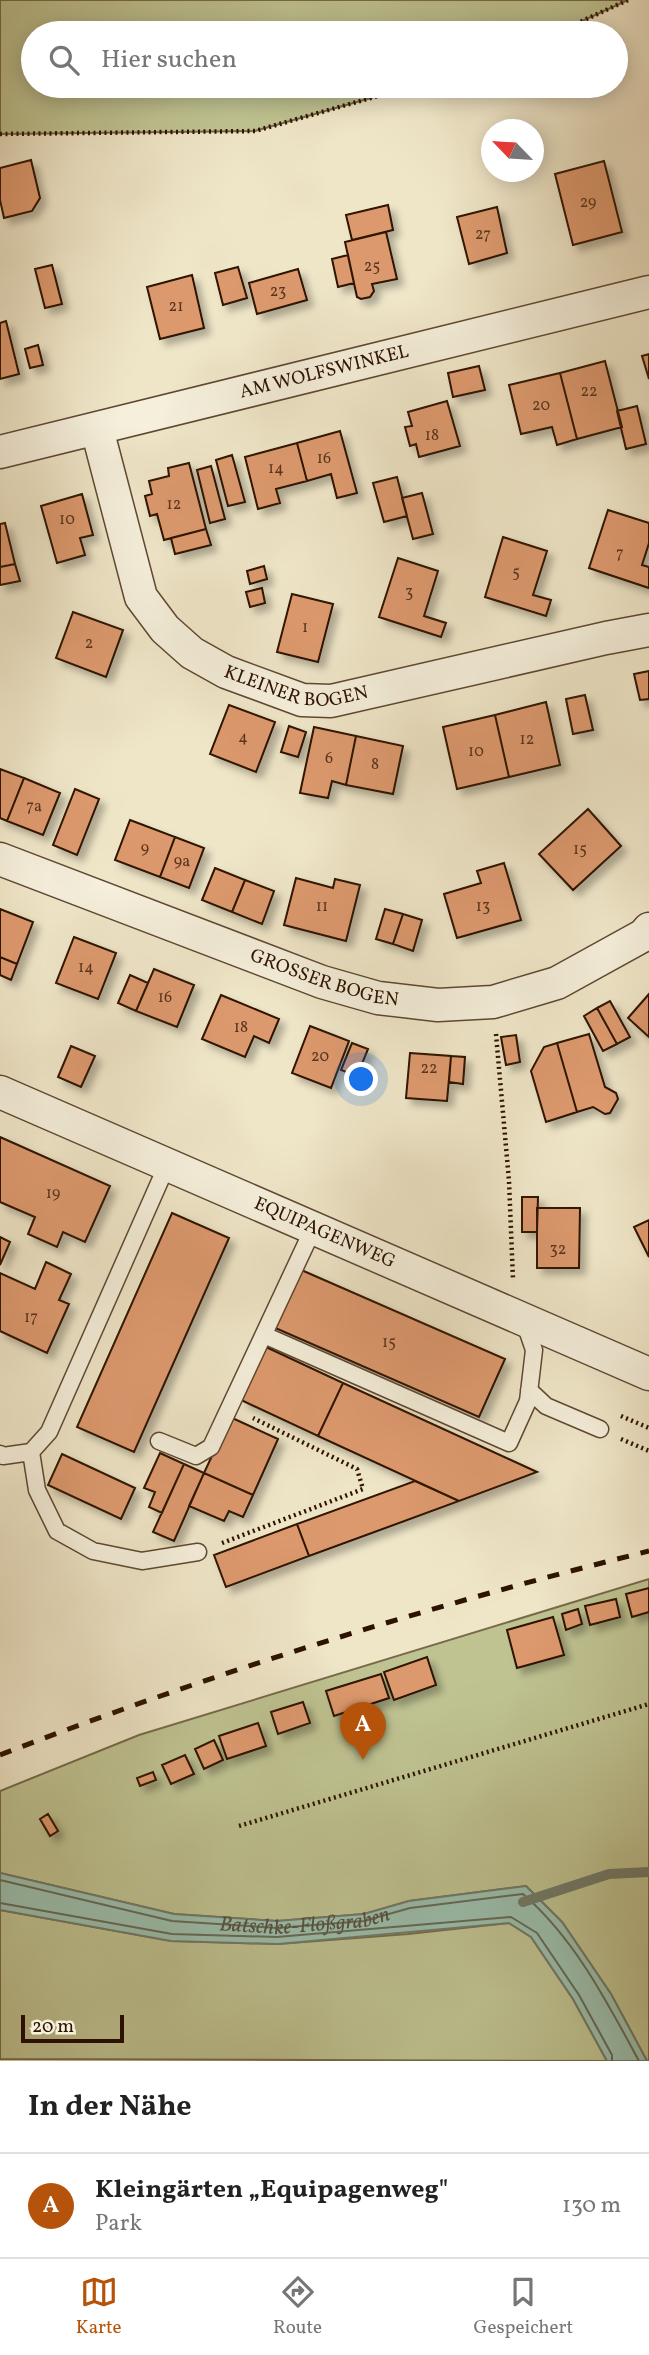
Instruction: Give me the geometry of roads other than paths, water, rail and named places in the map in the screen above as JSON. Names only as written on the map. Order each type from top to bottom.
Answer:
[{"type":"street","name":"AM WOLFSWINKEL","points":[[0,452],[649,292]]},
{"type":"street","name":"KLEINER BOGEN","points":[[97,429],[141,597],[165,629],[192,653],[226,673],[302,699],[331,701],[649,630]]},
{"type":"street","name":"GROSSER BOGEN","points":[[0,859],[322,982],[378,998],[438,1005],[493,1002],[557,983],[644,935],[649,929]]},
{"type":"street","name":"EQUIPAGENWEG","points":[[0,1092],[649,1374]]},
{"type":"lane","points":[[0,1454],[4,1456],[30,1452],[49,1432],[167,1165]]},
{"type":"lane","points":[[159,1441],[196,1456],[211,1447],[313,1229]]},
{"type":"lane","points":[[264,1335],[509,1443],[528,1401],[534,1350],[523,1318]]},
{"type":"lane","points":[[529,1390],[546,1406],[600,1429]]},
{"type":"lane","points":[[30,1452],[37,1490],[57,1531],[93,1551],[142,1561],[198,1552]]},
{"type":"water","points":[[0,1873],[174,1914],[277,1921],[364,1914],[409,1901],[526,1886],[562,1922],[611,1994],[647,2061],[607,2061],[573,1999],[531,1937],[509,1923],[278,1944],[171,1941],[0,1910]]},
{"type":"waterway","name":"Batschke‐Floßgraben","points":[[523,1902],[609,1874],[649,1872]]},
{"type":"railway","points":[[0,1755],[160,1696],[321,1643],[402,1618],[649,1551]]},
{"type":"place","name":"Kleingärten „Equipagenweg\"","points":[[363,1760]]}]
